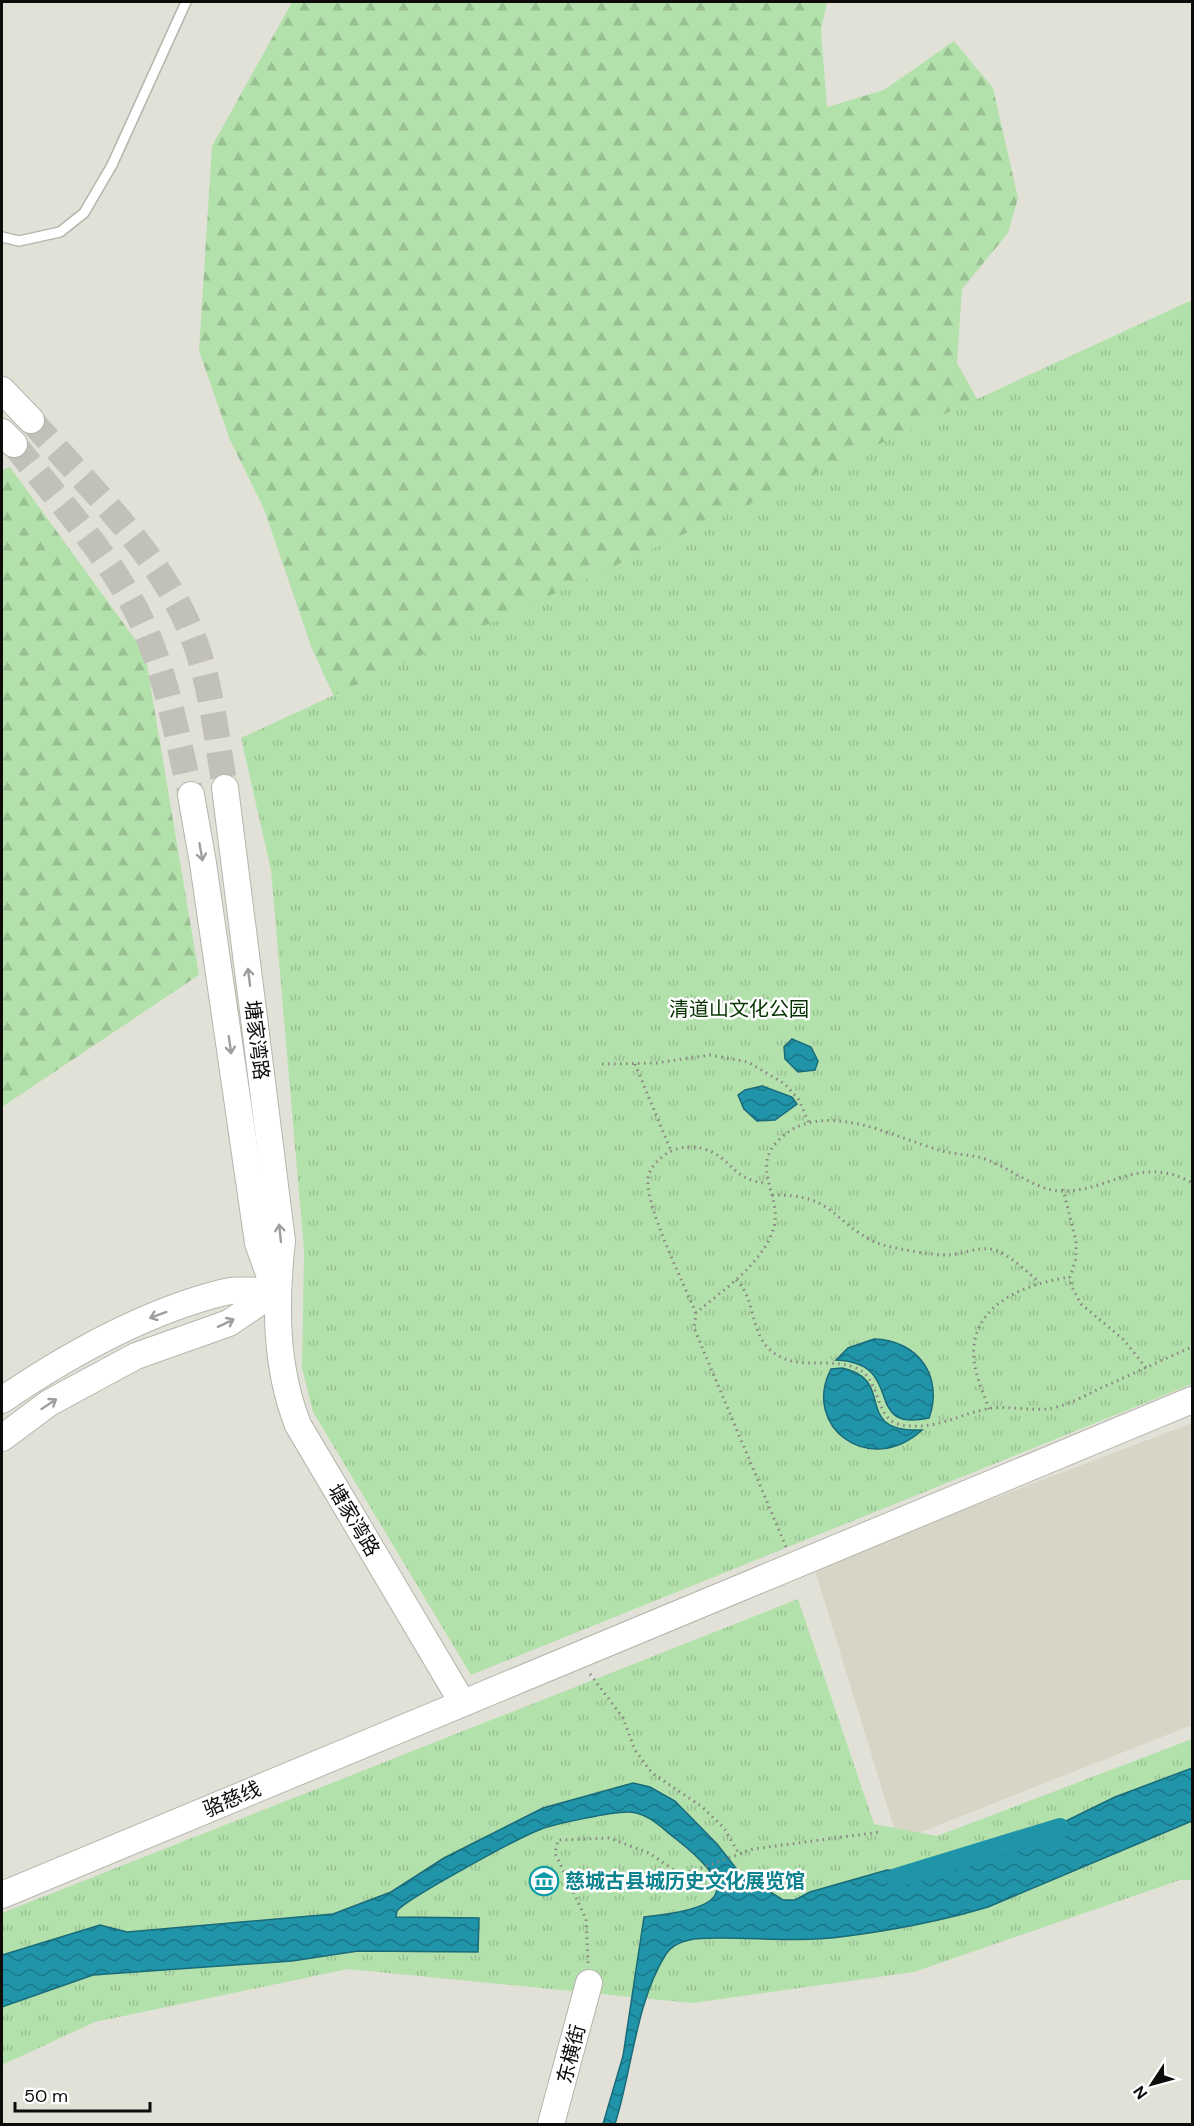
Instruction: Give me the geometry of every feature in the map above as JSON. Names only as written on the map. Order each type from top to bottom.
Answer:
[{"type":"main road","points":[[2,390],[31,420]]},
{"type":"main road","name":"塘家湾路","points":[[225,788],[282,1241],[276,1291],[282,1376],[298,1425],[462,1702]]},
{"type":"main road","name":"塘家湾路","points":[[191,795],[203,863],[258,1243],[276,1291]]},
{"type":"main road","points":[[2,1400],[36,1376],[131,1325],[223,1292],[276,1291]]},
{"type":"main road","points":[[2,1438],[49,1403],[136,1356],[229,1323],[276,1291]]},
{"type":"main road","name":"骆慈线","points":[[2,1895],[462,1702],[1192,1401]]},
{"type":"main road","name":"东横街","points":[[552,2124],[589,1983]]},
{"type":"lane","points":[[2,237],[19,241],[60,232],[84,213],[112,165],[186,2]]},
{"type":"path","points":[[602,1064],[635,1064],[710,1055],[748,1062],[785,1084],[799,1100],[809,1123]]},
{"type":"path","points":[[635,1064],[671,1151]]},
{"type":"path","points":[[696,1313],[736,1280],[769,1240],[775,1224],[774,1205],[767,1183],[766,1167],[774,1145],[787,1134],[809,1123],[843,1120],[872,1127],[944,1151],[969,1153],[1053,1190],[1083,1188],[1134,1173],[1157,1172],[1181,1176],[1192,1183]]},
{"type":"path","points":[[767,1183],[742,1178],[724,1161],[705,1149],[679,1147],[659,1158],[648,1178],[651,1203],[696,1313],[694,1328],[794,1565]]},
{"type":"path","points":[[1063,1189],[1076,1241],[1076,1259],[1070,1277],[1072,1287],[1081,1304],[1124,1340],[1146,1368]]},
{"type":"path","points":[[771,1195],[797,1194],[817,1200],[838,1214],[853,1228],[877,1243],[893,1248],[918,1250],[930,1255],[948,1255],[989,1249],[999,1252],[1040,1282]]},
{"type":"path","points":[[989,1408],[976,1371],[974,1345],[981,1323],[998,1305],[1020,1289],[1040,1282],[1070,1277]]},
{"type":"path","points":[[736,1280],[742,1286],[756,1329],[768,1347],[780,1358],[793,1362],[841,1365],[857,1369],[874,1384],[883,1410],[896,1423],[940,1424],[1002,1406],[1046,1409],[1073,1401],[1192,1347]]},
{"type":"path","points":[[577,1655],[623,1718],[635,1750],[652,1773],[701,1806],[724,1828],[739,1854]]},
{"type":"path","points":[[589,1983],[586,1919],[555,1853],[558,1840],[609,1838],[649,1853],[677,1872],[693,1870],[753,1849],[880,1832]]},
{"type":"shaded area","points":[[1192,1423],[1192,1725],[898,1841],[814,1567]]},
{"type":"green space","points":[[292,2],[827,2],[821,30],[827,107],[884,90],[954,41],[993,88],[1018,198],[1008,233],[962,289],[957,363],[990,422],[361,755],[312,649],[264,509],[230,440],[199,351],[212,146]]},
{"type":"green space","name":"清道山文化公园","points":[[1192,300],[1192,1384],[471,1675],[313,1412],[302,1368],[304,1250],[271,870],[241,738]]},
{"type":"green space","points":[[10,467],[145,653],[199,975],[2,1107],[2,470]]},
{"type":"green space","points":[[798,1599],[874,1824],[937,1836],[1192,1739],[1192,1880],[1180,1880],[914,1972],[692,2003],[348,1969],[95,2022],[2,2065],[2,1913]]},
{"type":"water","points":[[792,1039],[811,1047],[818,1061],[815,1070],[798,1072],[785,1059],[784,1047]]},
{"type":"water","points":[[762,1086],[792,1097],[797,1104],[775,1120],[757,1121],[744,1109],[738,1095],[745,1090]]},
{"type":"water","points":[[874,1339],[890,1341],[903,1346],[924,1363],[933,1388],[933,1403],[929,1418],[908,1420],[895,1416],[888,1407],[879,1384],[871,1372],[858,1364],[836,1360],[848,1348]]},
{"type":"water","points":[[842,1368],[859,1374],[868,1383],[880,1415],[887,1423],[900,1429],[922,1430],[902,1444],[882,1449],[862,1447],[846,1439],[833,1426],[825,1410],[824,1390],[831,1369]]},
{"type":"water","points":[[1192,1768],[1192,1821],[988,1907],[914,1925],[840,1937],[795,1940],[706,1938],[677,1944],[666,1954],[648,1993],[615,2124],[603,2124],[623,2056],[644,1917],[669,1914],[705,1904],[714,1896],[717,1887],[712,1874],[699,1858],[654,1822],[636,1813],[622,1812],[598,1816],[539,1830],[441,1882],[397,1911],[396,1917],[479,1918],[478,1952],[358,1951],[292,1961],[93,1975],[2,2007],[2,1955],[100,1925],[127,1932],[333,1914],[391,1892],[444,1858],[543,1808],[633,1783],[650,1787],[675,1801],[717,1844],[739,1872],[783,1900],[795,1900],[810,1892],[887,1870],[941,1872],[986,1860],[1115,1797]]},
{"type":"waterway","points":[[896,1878],[1060,1828]]},
{"type":"tunnel","points":[[31,420],[139,545],[175,599],[189,627],[203,666],[225,788]]},
{"type":"tunnel","points":[[14,444],[96,547],[138,614],[148,635],[163,680],[191,795]]},
{"type":"place","name":"慈城古县城历史文化展览馆","points":[[544,1881]]}]
